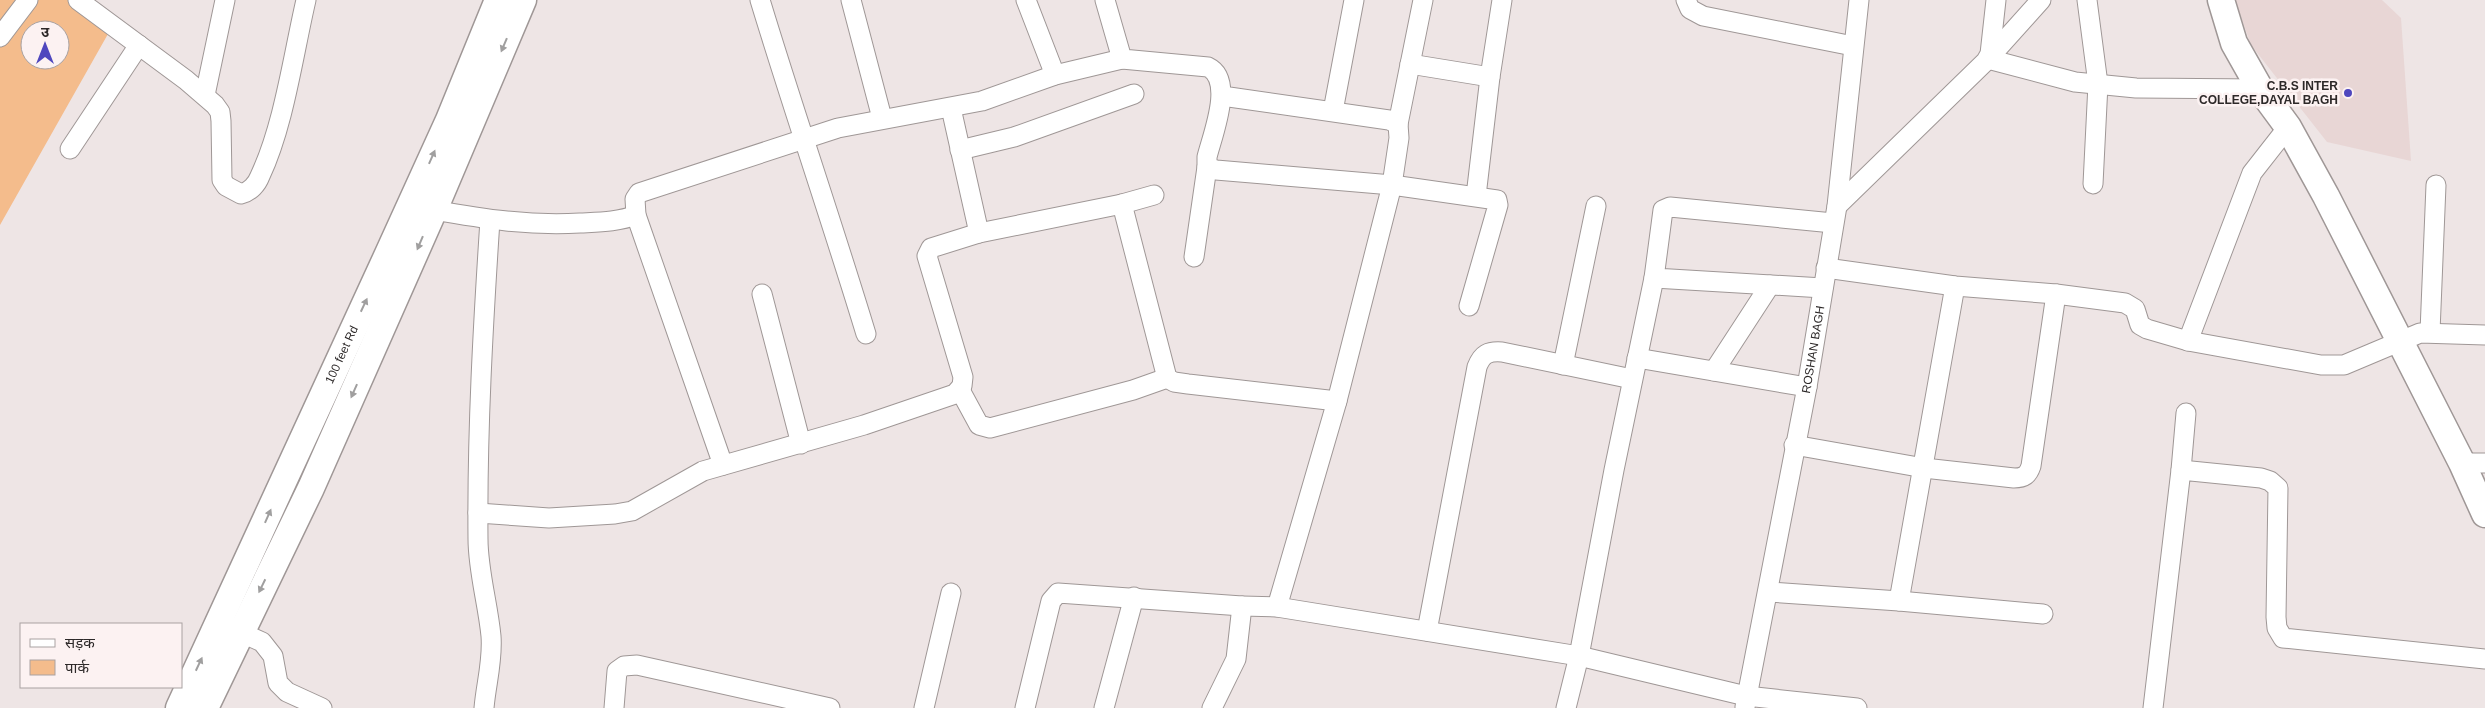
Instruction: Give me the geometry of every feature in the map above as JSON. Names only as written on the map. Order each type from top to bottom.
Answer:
[{"type":"main road","name":"100 feet Rd","points":[[179,708],[449,120],[498,0]]},
{"type":"main road","points":[[205,708],[311,488],[434,210],[523,0]]},
{"type":"main road","points":[[2221,0],[2234,43],[2260,89],[2288,127],[2326,196],[2398,341],[2473,463],[2485,514]]},
{"type":"street","points":[[0,37],[28,0]]},
{"type":"street","points":[[78,0],[139,44],[204,95],[220,112],[222,180],[236,193],[246,193],[260,178],[276,131],[306,0]]},
{"type":"street","points":[[204,95],[225,0]]},
{"type":"street","points":[[760,0],[803,139],[836,234],[866,334]]},
{"type":"street","points":[[851,0],[882,118]]},
{"type":"street","points":[[1026,0],[1055,75]]},
{"type":"street","points":[[1105,0],[1122,59]]},
{"type":"street","points":[[1333,111],[1354,0]]},
{"type":"street","points":[[1277,607],[1336,401],[1392,185],[1399,138],[1398,124],[1423,0]]},
{"type":"street","points":[[1476,196],[1490,77],[1502,0]]},
{"type":"street","points":[[1686,0],[1690,9],[1703,16],[1853,46]]},
{"type":"street","name":"ROSHAN BAGH","points":[[1746,702],[1769,592],[1794,445],[1807,387],[1835,214],[1859,0]]},
{"type":"street","points":[[1988,59],[1996,0]]},
{"type":"street","points":[[1566,708],[1579,656],[1632,379],[1654,278],[1663,210],[1665,207],[1835,214],[1988,59],[2041,0]]},
{"type":"street","points":[[2087,0],[2098,84],[2093,184]]},
{"type":"street","points":[[70,148],[139,44]]},
{"type":"street","points":[[723,465],[636,215],[634,199],[639,193],[838,128],[882,118],[951,108],[982,101],[1055,75],[1122,59],[1208,67],[1214,71],[1222,96],[1207,157],[1194,257]]},
{"type":"street","points":[[1988,59],[2075,82],[2136,88],[2260,89]]},
{"type":"street","points":[[1410,64],[1490,77]]},
{"type":"street","points":[[960,150],[1014,137],[1134,94]]},
{"type":"street","points":[[1222,96],[1390,120],[1398,124]]},
{"type":"street","points":[[951,108],[979,233]]},
{"type":"street","points":[[2188,341],[2252,174],[2288,127]]},
{"type":"street","points":[[1207,167],[1216,170],[1392,185],[1497,200],[1498,205],[1469,306]]},
{"type":"street","points":[[2430,332],[2436,186]]},
{"type":"street","points":[[1154,194],[1122,204],[979,233],[933,246],[928,252],[963,377],[960,390],[979,424],[990,428],[1133,390],[1166,378],[1174,382],[1188,384],[1336,401]]},
{"type":"street","points":[[1122,204],[1166,378]]},
{"type":"street","points":[[1563,365],[1596,206]]},
{"type":"street","points":[[434,210],[490,220],[556,224],[601,222],[636,215]]},
{"type":"street","points":[[484,708],[491,663],[491,637],[478,542],[478,513],[480,387],[490,220]]},
{"type":"street","points":[[1826,268],[1955,286],[2056,294],[2125,303],[2135,309],[2140,325],[2144,328],[2188,341],[2334,366],[2352,362],[2398,341],[2430,332],[2485,335]]},
{"type":"street","points":[[1654,278],[1823,288]]},
{"type":"street","points":[[1714,371],[1770,285]]},
{"type":"street","points":[[1899,601],[1955,286]]},
{"type":"street","points":[[762,294],[801,444]]},
{"type":"street","points":[[1794,445],[1924,468],[2014,478],[2024,477],[2029,474],[2056,294]]},
{"type":"street","points":[[1427,630],[1480,361],[1484,354],[1495,352],[1632,379]]},
{"type":"street","points":[[1637,358],[1807,387]]},
{"type":"street","points":[[478,513],[549,518],[616,514],[632,511],[696,474],[864,426],[954,394],[960,390]]},
{"type":"street","points":[[2154,708],[2186,413]]},
{"type":"street","points":[[2181,470],[2261,478],[2270,480],[2278,488],[2276,617],[2277,628],[2283,638],[2485,660]]},
{"type":"street","points":[[1025,708],[1051,601],[1056,594],[1061,592],[1277,607],[1579,656],[1746,702],[1857,708]]},
{"type":"street","points":[[1769,592],[2043,614]]},
{"type":"street","points":[[924,708],[951,593]]},
{"type":"street","points":[[1104,708],[1134,598]]},
{"type":"street","points":[[1212,708],[1236,659],[1242,606]]},
{"type":"street","points":[[240,632],[262,642],[273,656],[278,683],[287,692],[322,708]]},
{"type":"street","points":[[614,708],[617,671],[624,666],[638,665],[830,708]]},
{"type":"shaded area","name":"C.B.S INTER COLLEGE,DAYAL BAGH","points":[[2235,0],[2382,0],[2401,18],[2411,161],[2327,142],[2251,45]]},
{"type":"green space","points":[[0,0],[91,0],[117,18],[0,225]]},
{"type":"place","name":"C.B.S INTER COLLEGE,DAYAL BAGH","points":[[2348,93]]}]
